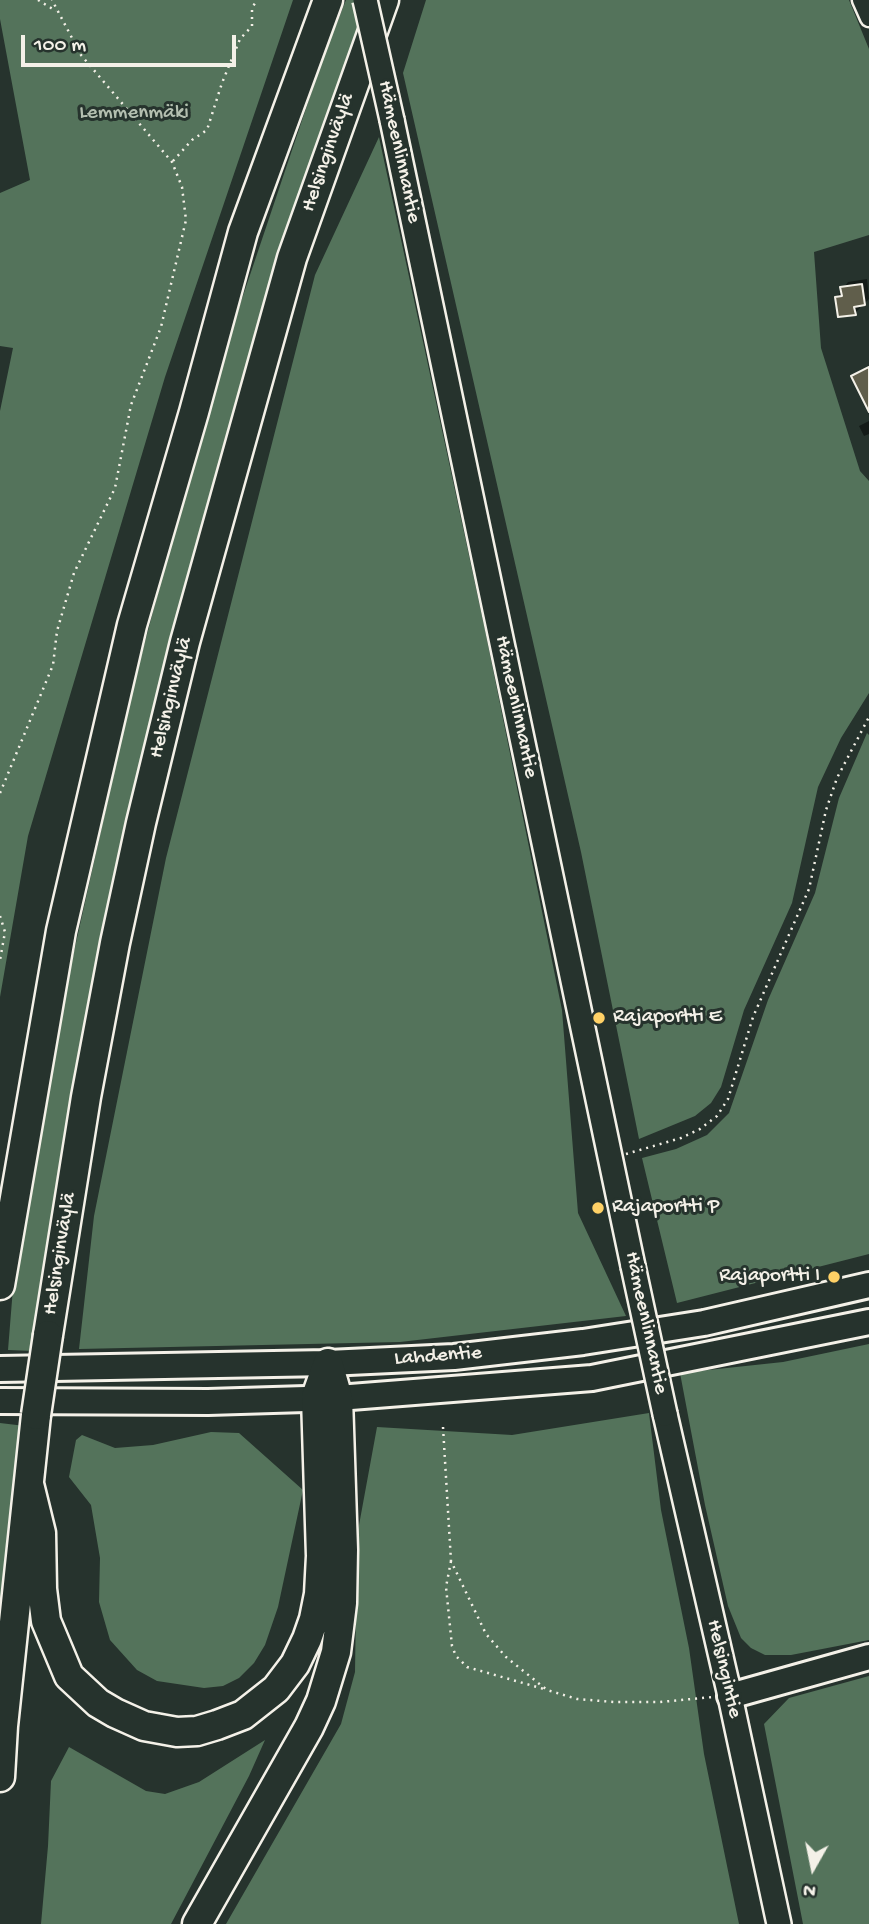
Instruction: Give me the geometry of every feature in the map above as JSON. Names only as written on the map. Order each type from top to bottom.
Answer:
[{"type":"highway","points":[[0,1285],[61,931],[132,625],[243,232],[328,0]]},
{"type":"highway","name":"Helsinginväylä","points":[[29,1484],[36,1415],[83,1110],[141,823],[185,642],[292,258],[384,0]]},
{"type":"highway","points":[[29,1484],[40,1533],[46,1621],[69,1676],[99,1703],[144,1726],[177,1732],[217,1726],[243,1715],[276,1689],[295,1664],[314,1619],[319,1594],[328,1363]]},
{"type":"highway","points":[[197,1924],[309,1727],[321,1702],[336,1652],[342,1603],[343,1550],[327,1397]]},
{"type":"highway","points":[[0,1777],[29,1484]]},
{"type":"main road","name":"Hämeenlinnantie","points":[[365,0],[665,1414]]},
{"type":"main road","name":"Lahdentie","points":[[0,1369],[328,1363],[454,1357],[583,1342],[704,1323],[869,1285]]},
{"type":"main road","name":"Lahdentie","points":[[0,1401],[208,1402],[327,1397],[592,1378],[869,1322]]},
{"type":"main road","name":"Helsingintie","points":[[665,1414],[779,1924]]},
{"type":"main road","points":[[730,1696],[869,1657]]},
{"type":"street","points":[[861,0],[869,18]]},
{"type":"path","points":[[38,0],[59,13]]},
{"type":"path","points":[[0,793],[53,665],[57,631],[75,573],[115,488],[131,405],[160,327],[186,220],[181,187],[173,162],[81,55],[52,0]]},
{"type":"path","points":[[173,162],[192,140],[207,130],[240,39],[252,26],[252,8],[257,0]]},
{"type":"path","points":[[609,1159],[681,1138],[700,1129],[717,1116],[728,1099],[753,1017],[808,889],[826,810],[837,778],[869,717]]},
{"type":"path","points":[[0,916],[5,932],[0,960]]},
{"type":"path","points":[[443,1427],[451,1561],[446,1587],[452,1646],[456,1656],[467,1667],[577,1699],[660,1702],[730,1696]]},
{"type":"path","points":[[451,1561],[486,1634],[506,1657],[547,1690]]},
{"type":"green space","name":"Lemmenmäki","points":[[0,0],[293,0],[165,377],[28,836],[0,997],[0,411],[13,348],[0,346],[0,193],[30,180],[0,19]]},
{"type":"green space","points":[[346,0],[372,0],[242,382],[161,689],[94,978],[40,1291],[33,1351],[8,1350],[13,1288],[69,974],[134,683],[216,376],[323,58]]},
{"type":"green space","points":[[426,0],[849,0],[869,49],[869,235],[814,252],[821,348],[860,471],[869,481],[869,693],[841,738],[818,787],[792,903],[744,1010],[721,1087],[711,1103],[695,1116],[639,1139],[581,852],[403,73]]},
{"type":"green space","points":[[379,137],[485,630],[562,1010],[578,1213],[626,1316],[400,1342],[79,1349],[94,1216],[166,858],[315,275]]},
{"type":"green space","points":[[867,733],[869,1254],[677,1303],[642,1158],[676,1149],[707,1135],[729,1113],[768,1000],[815,893],[839,798]]},
{"type":"green space","points":[[869,1344],[869,1640],[791,1655],[765,1655],[751,1648],[741,1638],[728,1606],[705,1505],[680,1373],[783,1362]]},
{"type":"green space","points":[[649,1413],[661,1510],[689,1648],[704,1754],[739,1924],[226,1924],[341,1724],[355,1672],[357,1536],[377,1427],[512,1435]]},
{"type":"green space","points":[[0,1423],[25,1426],[0,1655]]},
{"type":"green space","points":[[211,1432],[239,1433],[303,1490],[278,1607],[265,1645],[254,1663],[239,1678],[223,1686],[204,1688],[157,1681],[137,1670],[110,1640],[99,1602],[100,1558],[91,1505],[69,1477],[76,1440],[82,1435],[115,1448],[153,1445]]},
{"type":"green space","points":[[869,1676],[869,1924],[803,1924],[764,1724],[789,1698]]},
{"type":"green space","points":[[265,1740],[249,1776],[171,1924],[41,1924],[51,1781],[69,1747],[146,1791],[165,1794],[199,1782]]},
{"type":"building","points":[[862,284],[865,305],[854,307],[856,315],[838,317],[835,297],[842,296],[840,287]]},
{"type":"building","points":[[869,367],[869,412],[851,376]]},
{"type":"place","name":"Rajaportti E","points":[[599,1018]]},
{"type":"place","name":"Rajaportti P","points":[[598,1208]]},
{"type":"place","name":"Rajaportti I","points":[[834,1277]]}]
